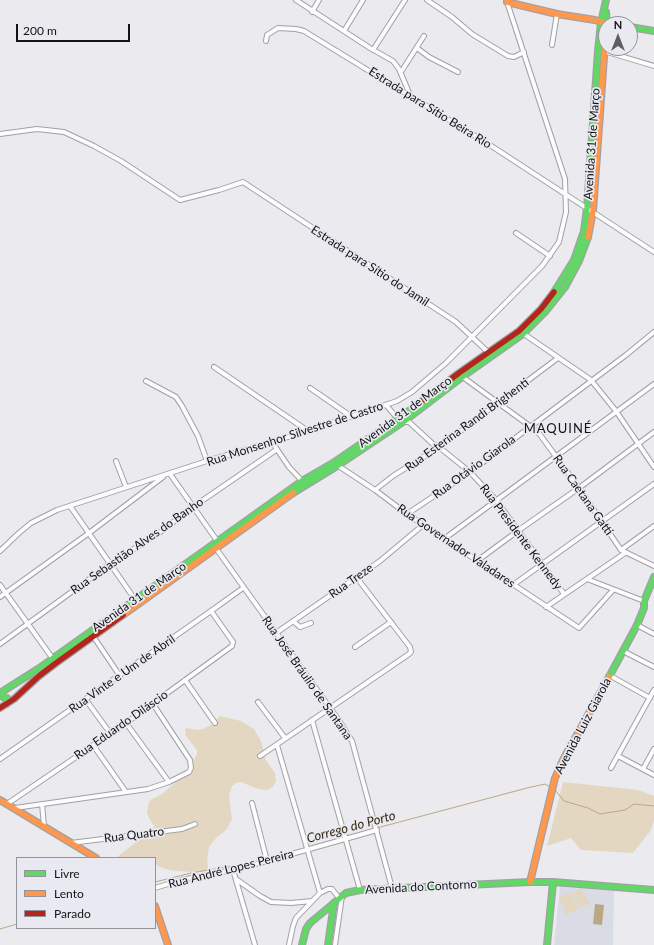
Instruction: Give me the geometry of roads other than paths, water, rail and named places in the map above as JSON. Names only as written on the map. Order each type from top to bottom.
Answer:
[{"type":"main road","name":"Avenida 31 de Março","points":[[606,0],[606,16]]},
{"type":"main road","points":[[507,1],[557,14],[598,21]]},
{"type":"main road","points":[[638,28],[654,31]]},
{"type":"main road","name":"Avenida 31 de Março","points":[[0,708],[39,676],[54,661],[304,483],[353,453],[401,420],[460,375],[521,333],[543,311],[577,260],[590,209],[603,56]]},
{"type":"main road","name":"Avenida 31 de Março","points":[[595,139],[603,56]]},
{"type":"main road","name":"Avenida Luiz Giarola","points":[[530,882],[555,778],[563,760],[637,625],[644,608],[644,601],[653,583],[654,576]]},
{"type":"main road","name":"Avenida 31 de Março","points":[[0,695],[93,636],[136,602]]},
{"type":"main road","points":[[0,695],[6,698],[6,704]]},
{"type":"main road","points":[[0,800],[94,857]]},
{"type":"main road","points":[[547,945],[554,882]]},
{"type":"main road","name":"Avenida do Contorno","points":[[302,945],[306,929],[310,923],[346,893],[360,890],[554,882],[654,890]]},
{"type":"main road","points":[[328,945],[334,903]]},
{"type":"main road","points":[[156,909],[168,945]]},
{"type":"street","points":[[296,0],[312,12],[393,61],[401,72],[411,96]]},
{"type":"street","points":[[312,12],[319,0]]},
{"type":"street","points":[[344,30],[363,0]]},
{"type":"street","points":[[373,50],[405,0]]},
{"type":"street","points":[[427,0],[452,17],[472,34],[508,56],[514,57],[524,52]]},
{"type":"street","name":"Rua Monsenhor Silvestre de Castro","points":[[0,551],[31,523],[57,510],[207,461],[352,417],[398,401],[412,392],[446,363],[532,276],[550,256],[559,242],[566,212],[565,180],[507,1]]},
{"type":"street","points":[[552,45],[557,14]]},
{"type":"street","name":"Estrada para Sítio Beira Rio","points":[[266,40],[267,35],[278,28],[304,31],[411,96],[590,209],[654,252]]},
{"type":"street","points":[[401,72],[424,36]]},
{"type":"street","points":[[417,48],[458,72]]},
{"type":"street","points":[[621,56],[654,66]]},
{"type":"street","name":"Estrada para Sítio do Jamil","points":[[0,134],[37,129],[64,132],[121,161],[180,200],[243,182],[456,322],[490,355]]},
{"type":"street","points":[[516,233],[550,256]]},
{"type":"street","name":"Rua Otávio Giarola","points":[[407,514],[470,472],[626,355],[654,332]]},
{"type":"street","points":[[521,333],[591,380],[616,411],[654,467]]},
{"type":"street","name":"Rua Esterina Randi Brighenti","points":[[375,490],[393,476],[439,447],[558,358]]},
{"type":"street","points":[[214,367],[308,431]]},
{"type":"street","name":"Rua Caetana Gatti","points":[[460,375],[529,427],[538,432],[556,455],[621,550],[654,566]]},
{"type":"street","points":[[146,381],[176,397],[198,436],[207,461]]},
{"type":"street","points":[[444,539],[654,384]]},
{"type":"street","points":[[310,388],[352,417]]},
{"type":"street","name":"Rua Presidente Kennedy","points":[[386,405],[401,420],[409,422],[433,444],[439,447],[470,472],[496,500],[564,594]]},
{"type":"street","points":[[477,561],[654,432]]},
{"type":"street","points":[[272,442],[276,450],[304,483]]},
{"type":"street","name":"Rua Sebastião Alves do Banho","points":[[0,644],[110,564],[159,533],[193,506],[276,450]]},
{"type":"street","points":[[116,461],[126,487]]},
{"type":"street","name":"Rua Governador Valadares","points":[[335,464],[375,490],[423,525],[579,628],[613,590]]},
{"type":"street","points":[[0,596],[89,533],[167,474]]},
{"type":"street","name":"Rua José Bráulio de Santana","points":[[167,474],[193,506],[243,588],[330,708],[352,741],[392,888]]},
{"type":"street","points":[[513,585],[654,484]]},
{"type":"street","points":[[70,506],[136,602]]},
{"type":"street","name":"Rua Treze","points":[[276,633],[357,578],[423,525]]},
{"type":"street","points":[[621,550],[654,526]]},
{"type":"street","points":[[546,607],[625,553]]},
{"type":"street","points":[[260,756],[277,745],[284,738],[409,654],[410,647],[357,578]]},
{"type":"street","points":[[587,579],[644,601]]},
{"type":"street","points":[[0,585],[54,661]]},
{"type":"street","name":"Rua Vinte e Um de Abril","points":[[0,759],[86,700],[243,588]]},
{"type":"street","name":"Rua Eduardo Diláscio","points":[[8,804],[153,704],[233,644],[211,611]]},
{"type":"street","points":[[293,621],[300,627],[311,623]]},
{"type":"street","points":[[355,647],[391,622]]},
{"type":"street","points":[[637,625],[654,634]]},
{"type":"street","points":[[93,636],[120,676]]},
{"type":"street","points":[[623,651],[654,667]]},
{"type":"street","points":[[609,676],[650,698]]},
{"type":"street","points":[[185,680],[215,723]]},
{"type":"street","points":[[611,768],[654,690]]},
{"type":"street","points":[[86,700],[110,733]]},
{"type":"street","points":[[258,702],[284,738]]},
{"type":"street","points":[[15,808],[148,789],[169,782],[189,772],[191,764],[190,760],[153,704]]},
{"type":"street","points":[[312,720],[360,890]]},
{"type":"street","points":[[126,723],[169,782]]},
{"type":"street","points":[[93,745],[126,792]]},
{"type":"street","points":[[277,745],[320,894]]},
{"type":"street","points":[[643,769],[654,750]]},
{"type":"street","points":[[618,756],[654,775]]},
{"type":"street","points":[[252,803],[267,860]]},
{"type":"street","points":[[42,804],[44,826]]},
{"type":"street","name":"Rua Quatro","points":[[71,842],[182,829],[195,824]]},
{"type":"street","name":"Rua André Lopes Pereira","points":[[156,888],[180,880],[233,870],[376,828]]},
{"type":"street","points":[[233,870],[255,945]]},
{"type":"street","points":[[236,879],[260,896],[272,902],[291,903],[312,901]]},
{"type":"street","points":[[289,945],[294,922],[312,901],[328,889],[332,889],[340,897],[335,945]]},
{"type":"waterway","name":"Corrego do Porto","points":[[377,828],[527,788],[545,784],[550,787]]},
{"type":"waterway","name":"Corrego do Porto","points":[[555,790],[564,801],[588,808],[600,814],[625,810],[634,804],[654,806]]},
{"type":"waterway","name":"Corrego do Porto","points":[[156,882],[191,873],[255,862]]},
{"type":"waterway","points":[[0,929],[16,924]]},
{"type":"district","name":"MAQUINÉ","points":[[558,429]]}]
